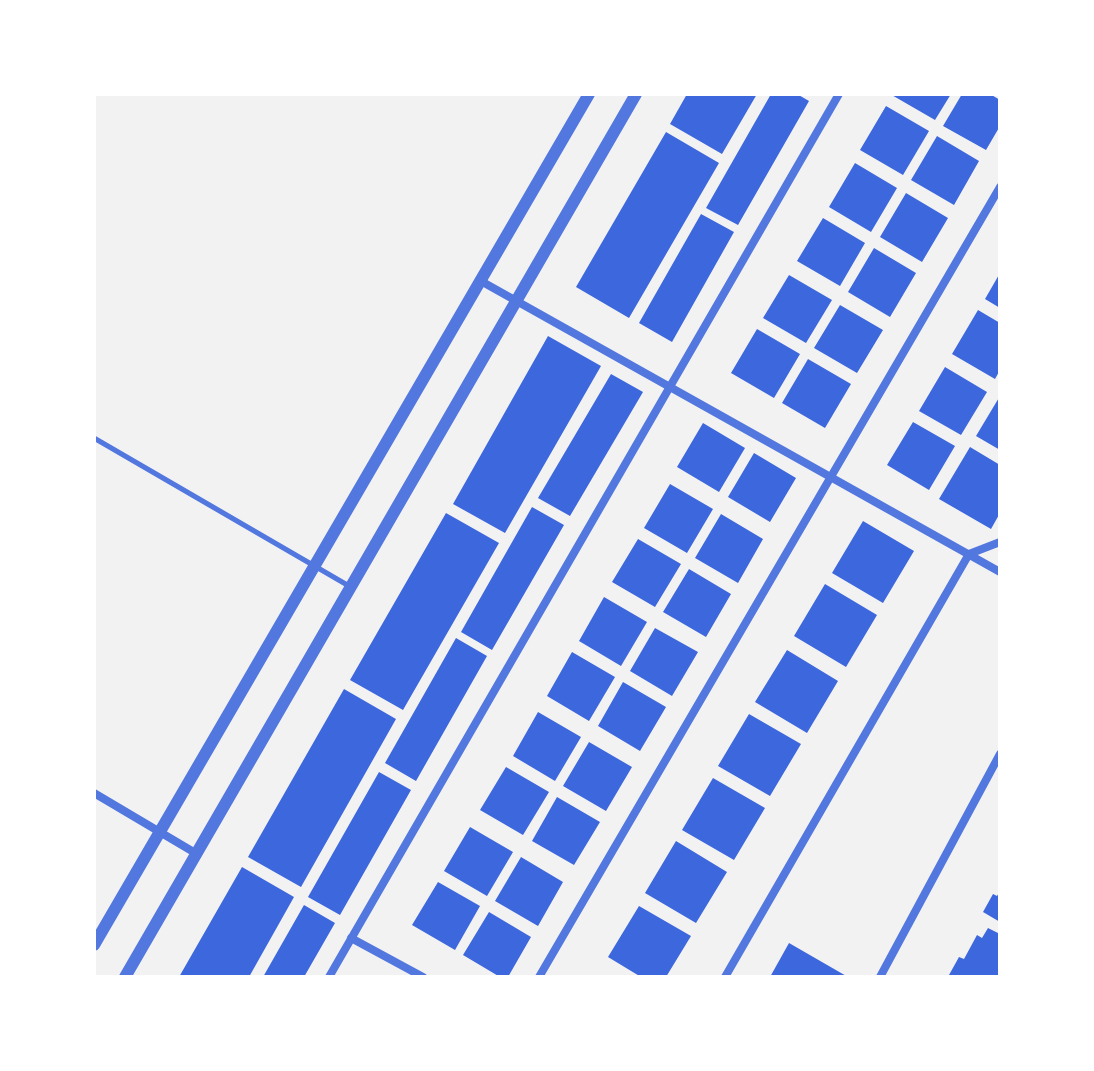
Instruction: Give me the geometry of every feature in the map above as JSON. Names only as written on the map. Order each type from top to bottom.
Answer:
[{"type":"street","points":[[94,945],[589,94]]},
{"type":"street","points":[[125,977],[636,94]]},
{"type":"street","points":[[329,977],[839,94]]},
{"type":"street","points":[[539,977],[1000,187]]},
{"type":"street","points":[[479,280],[1000,572]]},
{"type":"street","points":[[725,977],[969,554],[1000,542]]},
{"type":"street","points":[[880,977],[1000,754]]},
{"type":"street","points":[[94,793],[197,854]]},
{"type":"street","points":[[351,938],[423,977]]},
{"type":"lane","points":[[94,438],[352,587]]},
{"type":"building","points":[[687,94],[757,94],[722,154],[670,124]]},
{"type":"building","points":[[771,94],[797,94],[809,101],[738,225],[706,208]]},
{"type":"building","points":[[890,94],[951,94],[935,120]]},
{"type":"building","points":[[962,94],[990,94],[1000,100],[1000,126],[986,150],[943,126]]},
{"type":"building","points":[[886,106],[929,131],[903,175],[860,150]]},
{"type":"building","points":[[666,132],[719,163],[629,318],[576,287]]},
{"type":"building","points":[[937,136],[979,161],[954,205],[911,180]]},
{"type":"building","points":[[855,163],[897,188],[871,232],[829,207]]},
{"type":"building","points":[[906,193],[948,218],[922,262],[880,237]]},
{"type":"building","points":[[701,214],[734,232],[672,342],[639,323]]},
{"type":"building","points":[[823,218],[865,243],[840,286],[797,261]]},
{"type":"building","points":[[874,248],[916,273],[890,317],[848,292]]},
{"type":"building","points":[[1000,273],[1000,308],[985,299]]},
{"type":"building","points":[[789,275],[832,300],[806,343],[763,318]]},
{"type":"building","points":[[840,305],[883,330],[857,373],[814,348]]},
{"type":"building","points":[[978,310],[1000,323],[1000,370],[995,379],[952,354]]},
{"type":"building","points":[[757,329],[800,354],[774,398],[731,373]]},
{"type":"building","points":[[548,336],[601,366],[505,533],[453,504]]},
{"type":"building","points":[[808,359],[851,384],[825,428],[782,403]]},
{"type":"building","points":[[945,367],[987,392],[961,435],[919,411]]},
{"type":"building","points":[[611,374],[643,392],[570,516],[538,498]]},
{"type":"building","points":[[1000,396],[1000,450],[976,436]]},
{"type":"building","points":[[913,422],[955,446],[929,490],[887,465]]},
{"type":"building","points":[[703,423],[745,448],[719,492],[677,467]]},
{"type":"building","points":[[970,447],[1000,465],[1000,513],[991,529],[939,499]]},
{"type":"building","points":[[754,453],[796,478],[770,522],[728,497]]},
{"type":"building","points":[[670,484],[713,509],[687,553],[644,528]]},
{"type":"building","points":[[532,507],[564,525],[492,650],[461,632]]},
{"type":"building","points":[[446,513],[499,543],[403,710],[350,680]]},
{"type":"building","points":[[721,514],[763,539],[738,583],[695,558]]},
{"type":"building","points":[[863,521],[914,551],[883,603],[832,573]]},
{"type":"building","points":[[638,539],[681,564],[655,607],[612,582]]},
{"type":"building","points":[[689,569],[731,594],[706,637],[663,612]]},
{"type":"building","points":[[825,584],[877,615],[846,667],[794,636]]},
{"type":"building","points":[[604,597],[647,622],[621,666],[579,641]]},
{"type":"building","points":[[655,628],[698,652],[672,696],[630,671]]},
{"type":"building","points":[[456,638],[487,656],[416,781],[385,763]]},
{"type":"building","points":[[787,650],[838,681],[807,733],[755,702]]},
{"type":"building","points":[[572,652],[615,677],[589,721],[547,696]]},
{"type":"building","points":[[623,682],[666,707],[640,751],[598,726]]},
{"type":"building","points":[[344,689],[396,719],[301,887],[248,857]]},
{"type":"building","points":[[538,712],[581,737],[555,781],[513,756]]},
{"type":"building","points":[[749,714],[801,744],[770,796],[718,766]]},
{"type":"building","points":[[589,742],[632,767],[606,811],[563,786]]},
{"type":"building","points":[[506,767],[549,792],[523,835],[480,810]]},
{"type":"building","points":[[379,772],[411,790],[340,915],[308,897]]},
{"type":"building","points":[[713,778],[765,808],[734,860],[682,830]]},
{"type":"building","points":[[557,797],[600,822],[574,865],[532,841]]},
{"type":"building","points":[[470,827],[513,852],[487,896],[444,871]]},
{"type":"building","points":[[676,841],[727,872],[696,923],[645,893]]},
{"type":"building","points":[[521,857],[563,882],[538,926],[495,901]]},
{"type":"building","points":[[242,867],[294,897],[249,977],[179,977]]},
{"type":"building","points":[[438,882],[480,906],[455,950],[412,925]]},
{"type":"building","points":[[1000,891],[1000,922],[983,912],[993,894],[997,896]]},
{"type":"building","points":[[304,905],[335,923],[304,977],[263,977]]},
{"type":"building","points":[[639,906],[691,936],[666,977],[641,977],[608,957]]},
{"type":"building","points":[[489,912],[531,937],[508,977],[500,977],[463,955]]},
{"type":"building","points":[[988,928],[1000,934],[1000,977],[949,975],[959,957],[964,959],[977,935],[982,938]]},
{"type":"building","points":[[789,943],[848,977],[770,977]]}]
